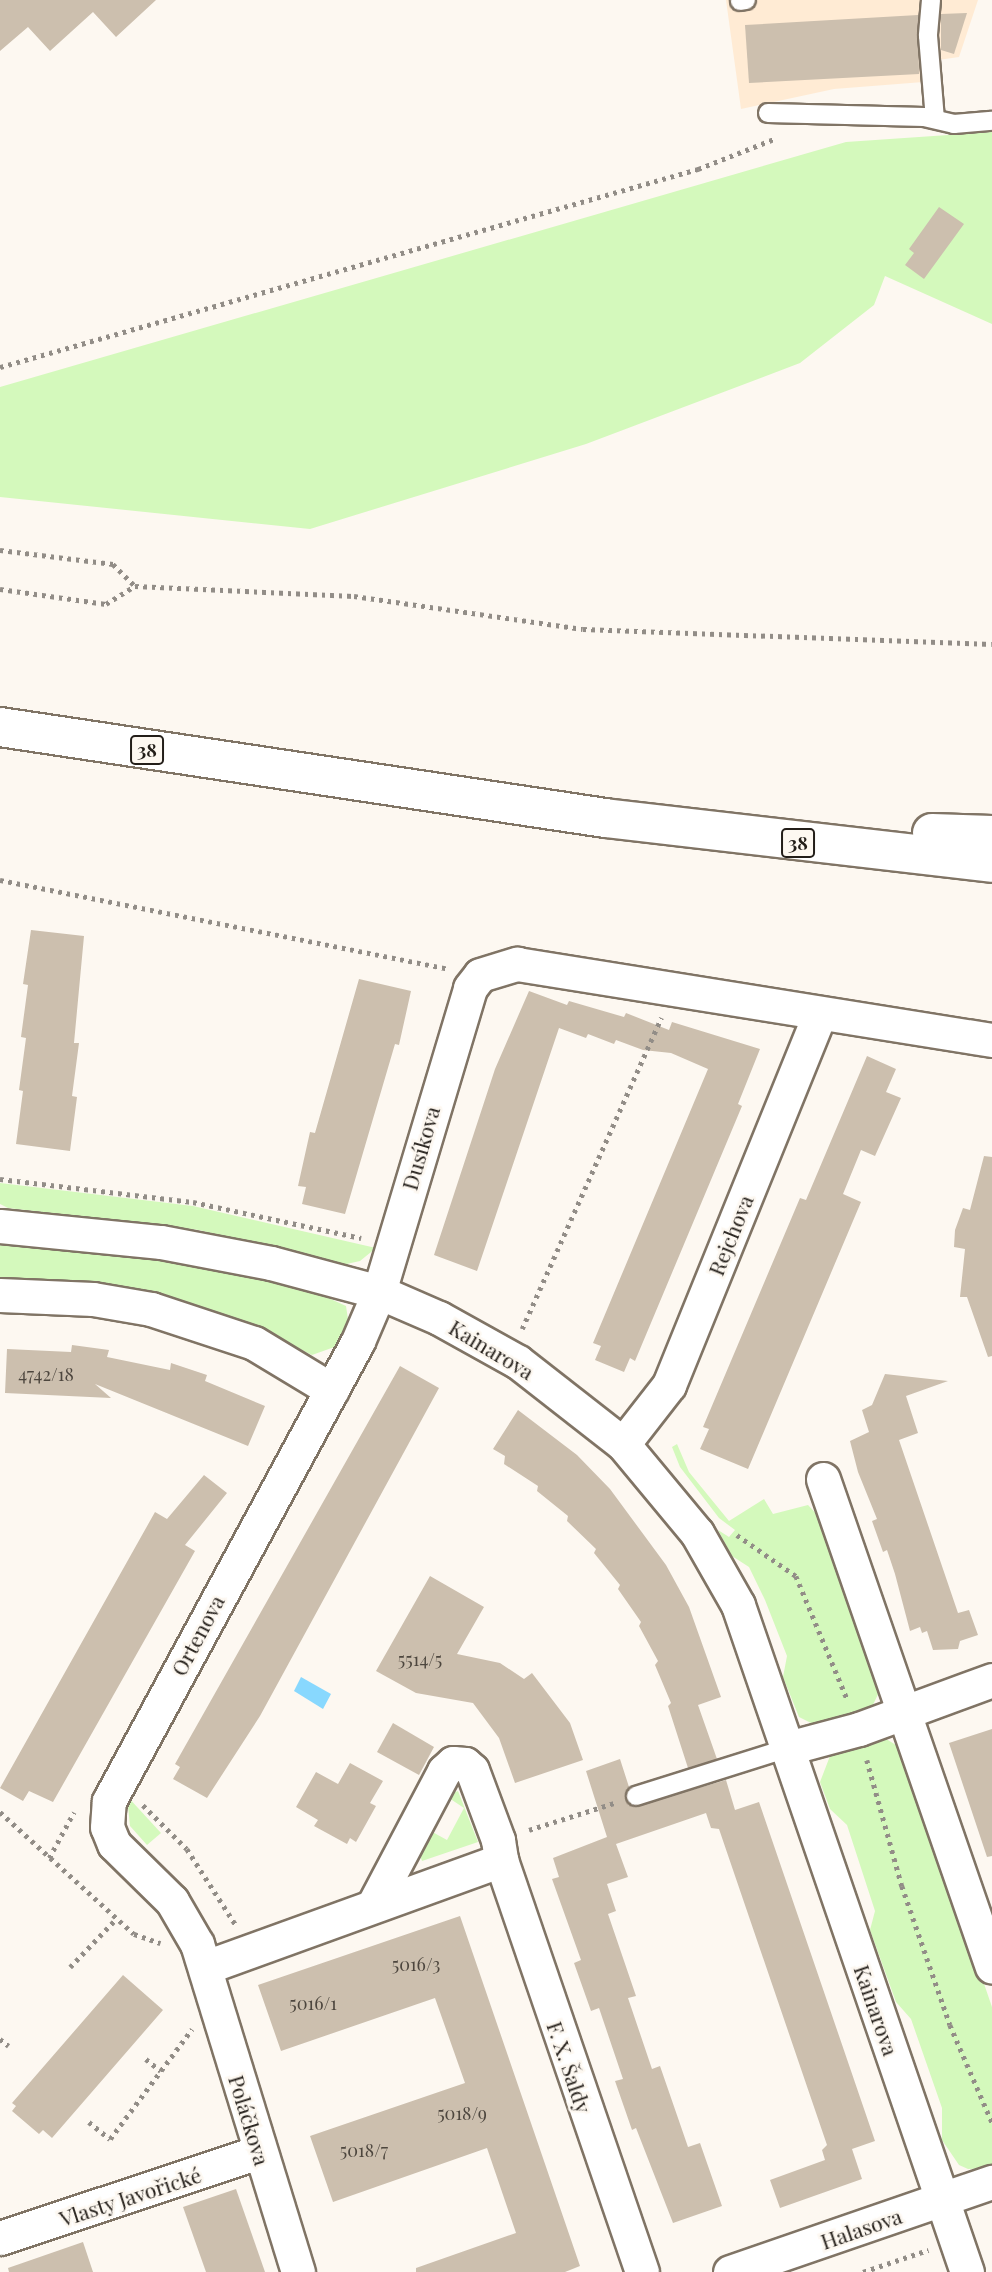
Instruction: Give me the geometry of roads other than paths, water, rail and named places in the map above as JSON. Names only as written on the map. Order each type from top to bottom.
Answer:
[{"type":"main road","name":"38","points":[[0,727],[605,818],[992,863]]},
{"type":"main road","points":[[605,818],[992,835]]},
{"type":"street","name":"Dusíkova","points":[[379,1292],[463,1004],[480,975],[517,964],[819,1016]]},
{"type":"street","points":[[819,1016],[992,1040]]},
{"type":"street","name":"Rejchova","points":[[623,1444],[669,1385],[819,1016]]},
{"type":"street","name":"Kainarova","points":[[0,1226],[161,1242],[271,1263],[379,1292],[439,1318],[518,1362],[623,1444],[704,1543],[737,1605],[967,2272]]},
{"type":"street","name":"Ortenova","points":[[206,1967],[172,1901],[114,1844],[107,1827],[109,1801],[332,1390],[379,1292]]},
{"type":"street","points":[[0,1295],[93,1299],[151,1309],[254,1343],[332,1390]]},
{"type":"street","points":[[823,1479],[992,1967]]},
{"type":"street","points":[[788,1748],[859,1729],[992,1680]]},
{"type":"street","name":"F. X. Šaldy","points":[[375,1902],[448,1766],[459,1762],[472,1770],[642,2272]]},
{"type":"street","points":[[206,1967],[375,1902],[499,1850]]},
{"type":"street","name":"Poláčkova","points":[[206,1967],[259,2152],[298,2272]]},
{"type":"street","name":"Vlasty Javořické","points":[[0,2238],[259,2152]]},
{"type":"street","name":"Halasova","points":[[730,2272],[992,2182]]},
{"type":"lane","points":[[740,1],[746,0]]},
{"type":"lane","points":[[931,0],[928,36],[935,119]]},
{"type":"lane","points":[[768,113],[935,119],[954,124],[992,121]]},
{"type":"lane","points":[[636,1796],[788,1748]]},
{"type":"water","points":[[301,1677],[331,1694],[323,1709],[294,1691]]}]
